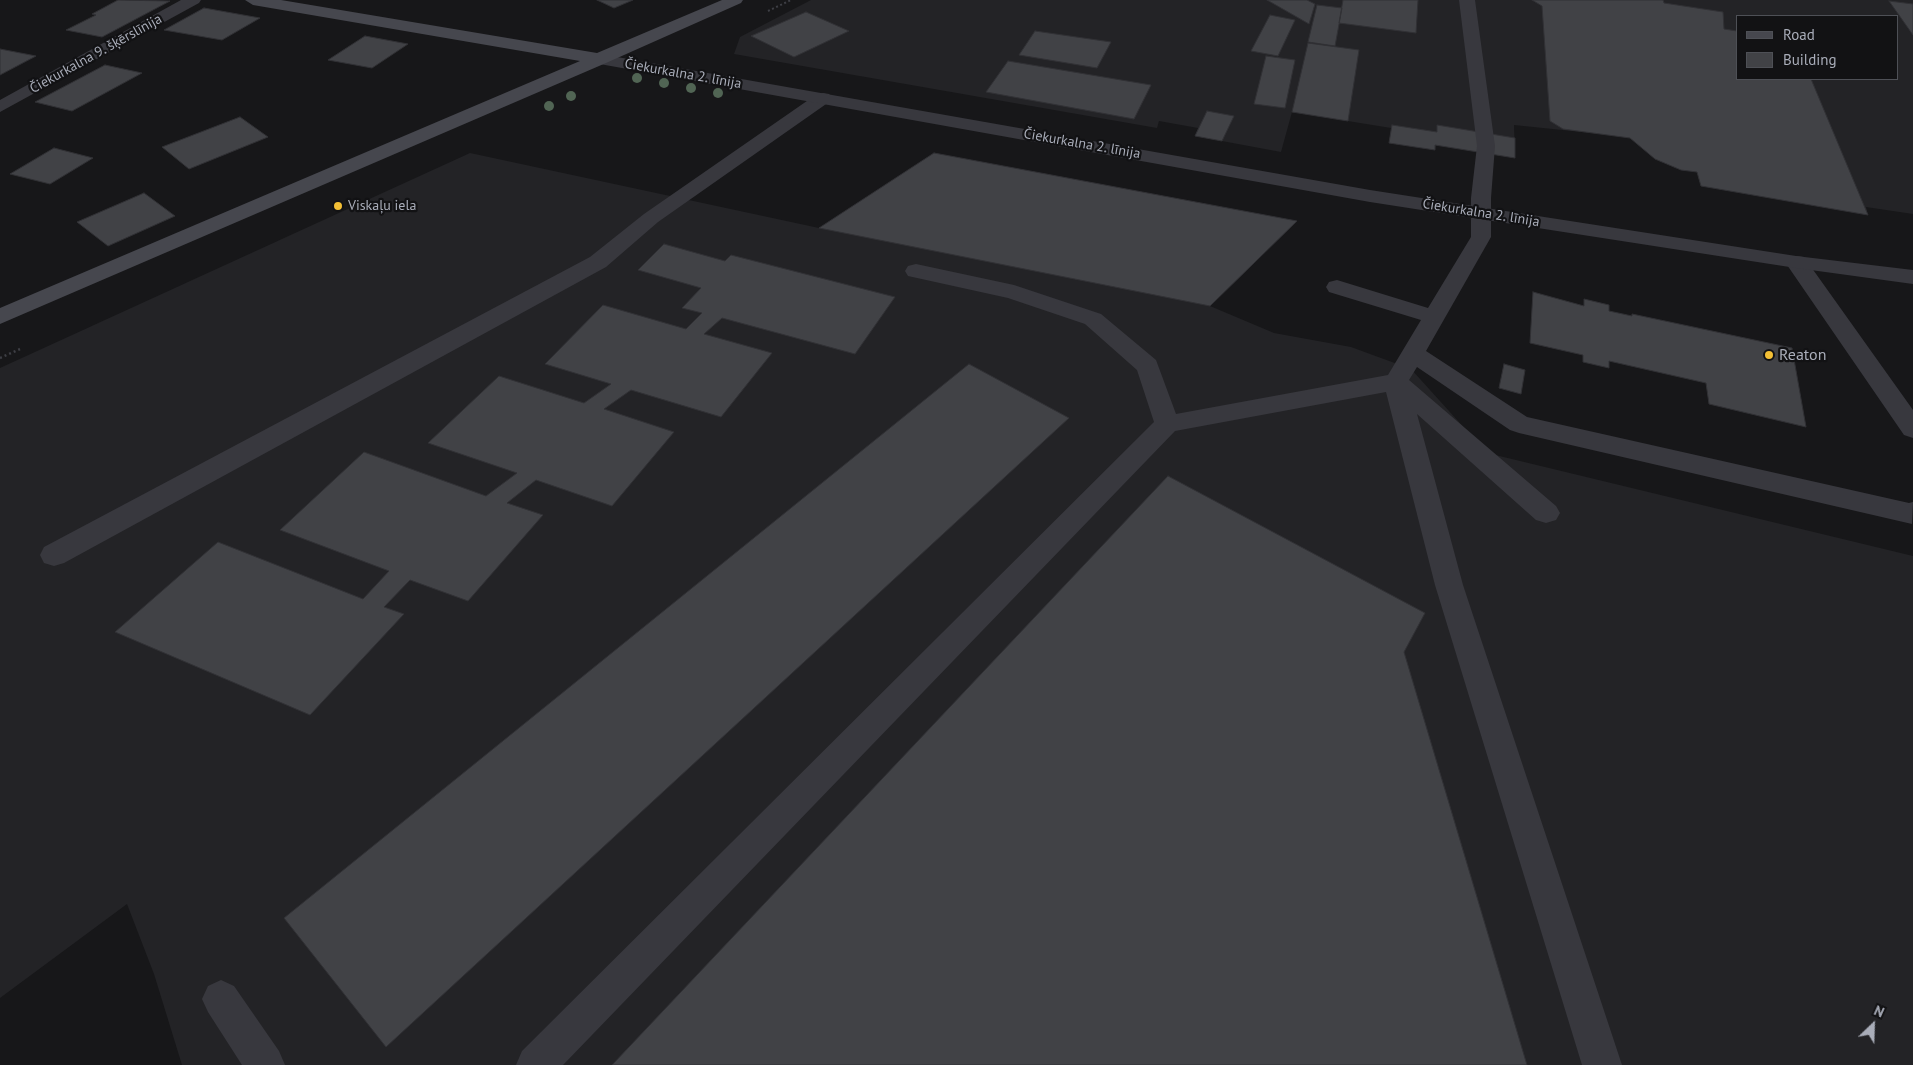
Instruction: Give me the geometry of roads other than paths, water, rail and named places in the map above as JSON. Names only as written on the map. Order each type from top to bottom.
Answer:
[{"type":"street","name":"Čiekurkalna 9. šķērslīnija","points":[[0,107],[193,0]]},
{"type":"street","name":"Čiekurkalna 2. līnija","points":[[253,0],[1481,213],[1796,262],[1913,277]]},
{"type":"street","points":[[0,317],[735,0]]},
{"type":"street","points":[[1467,0],[1486,146],[1481,237],[1396,382],[1449,585],[1602,1065]]},
{"type":"street","points":[[54,555],[598,262],[651,218],[823,98]]},
{"type":"street","points":[[1796,262],[1913,429]]},
{"type":"street","points":[[916,271],[1014,292],[1093,318],[1148,366],[1167,424]]},
{"type":"street","points":[[1337,287],[1435,318]]},
{"type":"street","points":[[1414,354],[1520,424],[1912,514],[1913,512]]},
{"type":"street","points":[[536,1065],[1167,424],[1396,382]]},
{"type":"street","points":[[1396,382],[1546,514]]},
{"type":"street","points":[[221,999],[265,1065]]},
{"type":"place","name":"Viskaļu iela","points":[[338,206]]},
{"type":"place","name":"Reaton","points":[[1769,355]]}]
